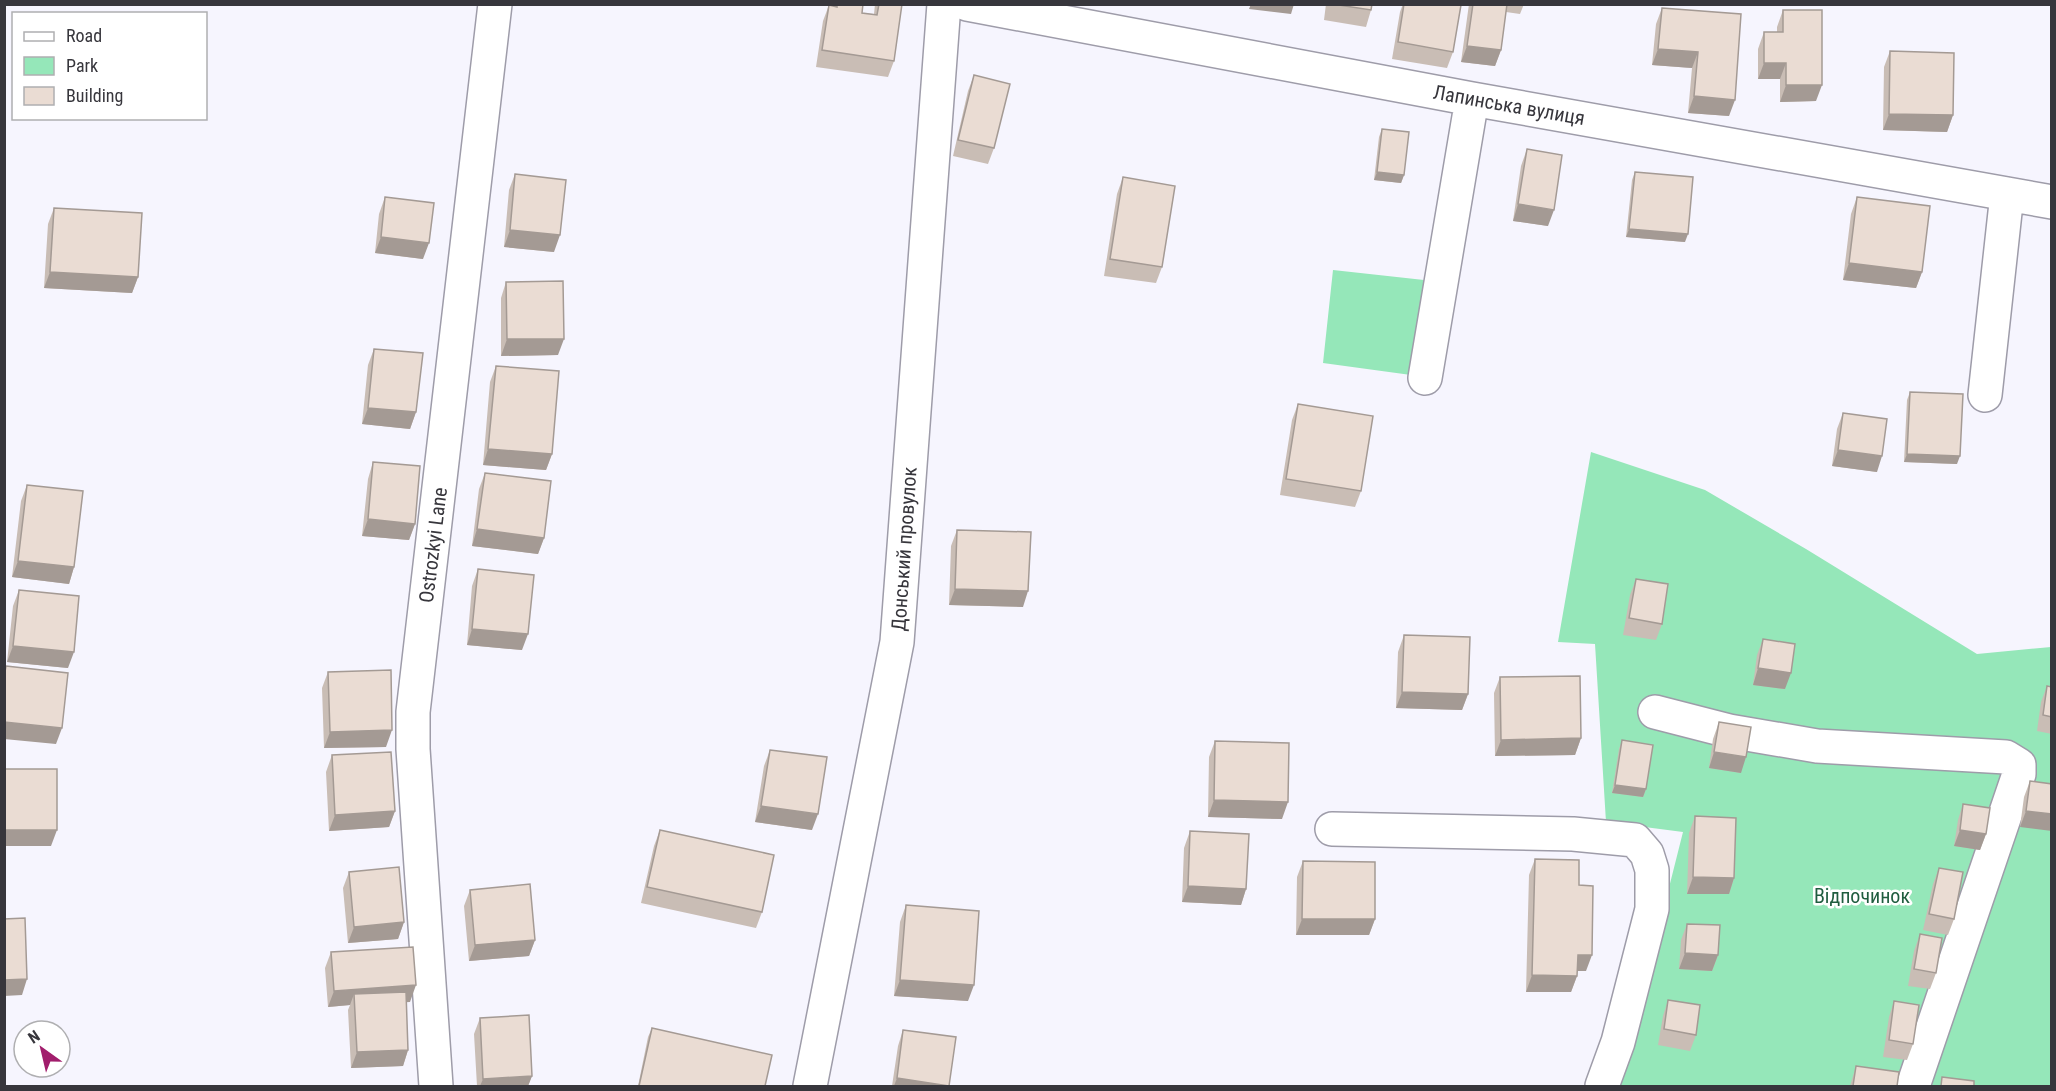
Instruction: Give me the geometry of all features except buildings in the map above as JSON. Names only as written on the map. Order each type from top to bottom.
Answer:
[{"type":"street","name":"Ostrozkyi Lane","points":[[436,1086],[413,749],[413,712],[495,4]]},
{"type":"street","name":"Донський провулок","points":[[810,1086],[897,642],[944,4]]},
{"type":"street","name":"Лапинська вулиця","points":[[967,4],[1472,99],[2052,202]]},
{"type":"street","points":[[1425,378],[1472,99]]},
{"type":"street","points":[[1985,395],[2007,194]]},
{"type":"street","points":[[1655,712],[1729,731],[1816,746],[2006,757],[2019,765],[2019,774],[1913,1086]]},
{"type":"street","points":[[1332,829],[1573,834],[1635,840],[1647,854],[1652,870],[1652,909],[1618,1042],[1602,1086]]},
{"type":"green space","points":[[1333,270],[1424,280],[1411,375],[1323,363]]},
{"type":"green space","name":"Відпочинок","points":[[1591,452],[1705,490],[1977,654],[2051,647],[2051,1086],[1619,1086],[1683,832],[1606,822],[1595,644],[1558,642]]}]
